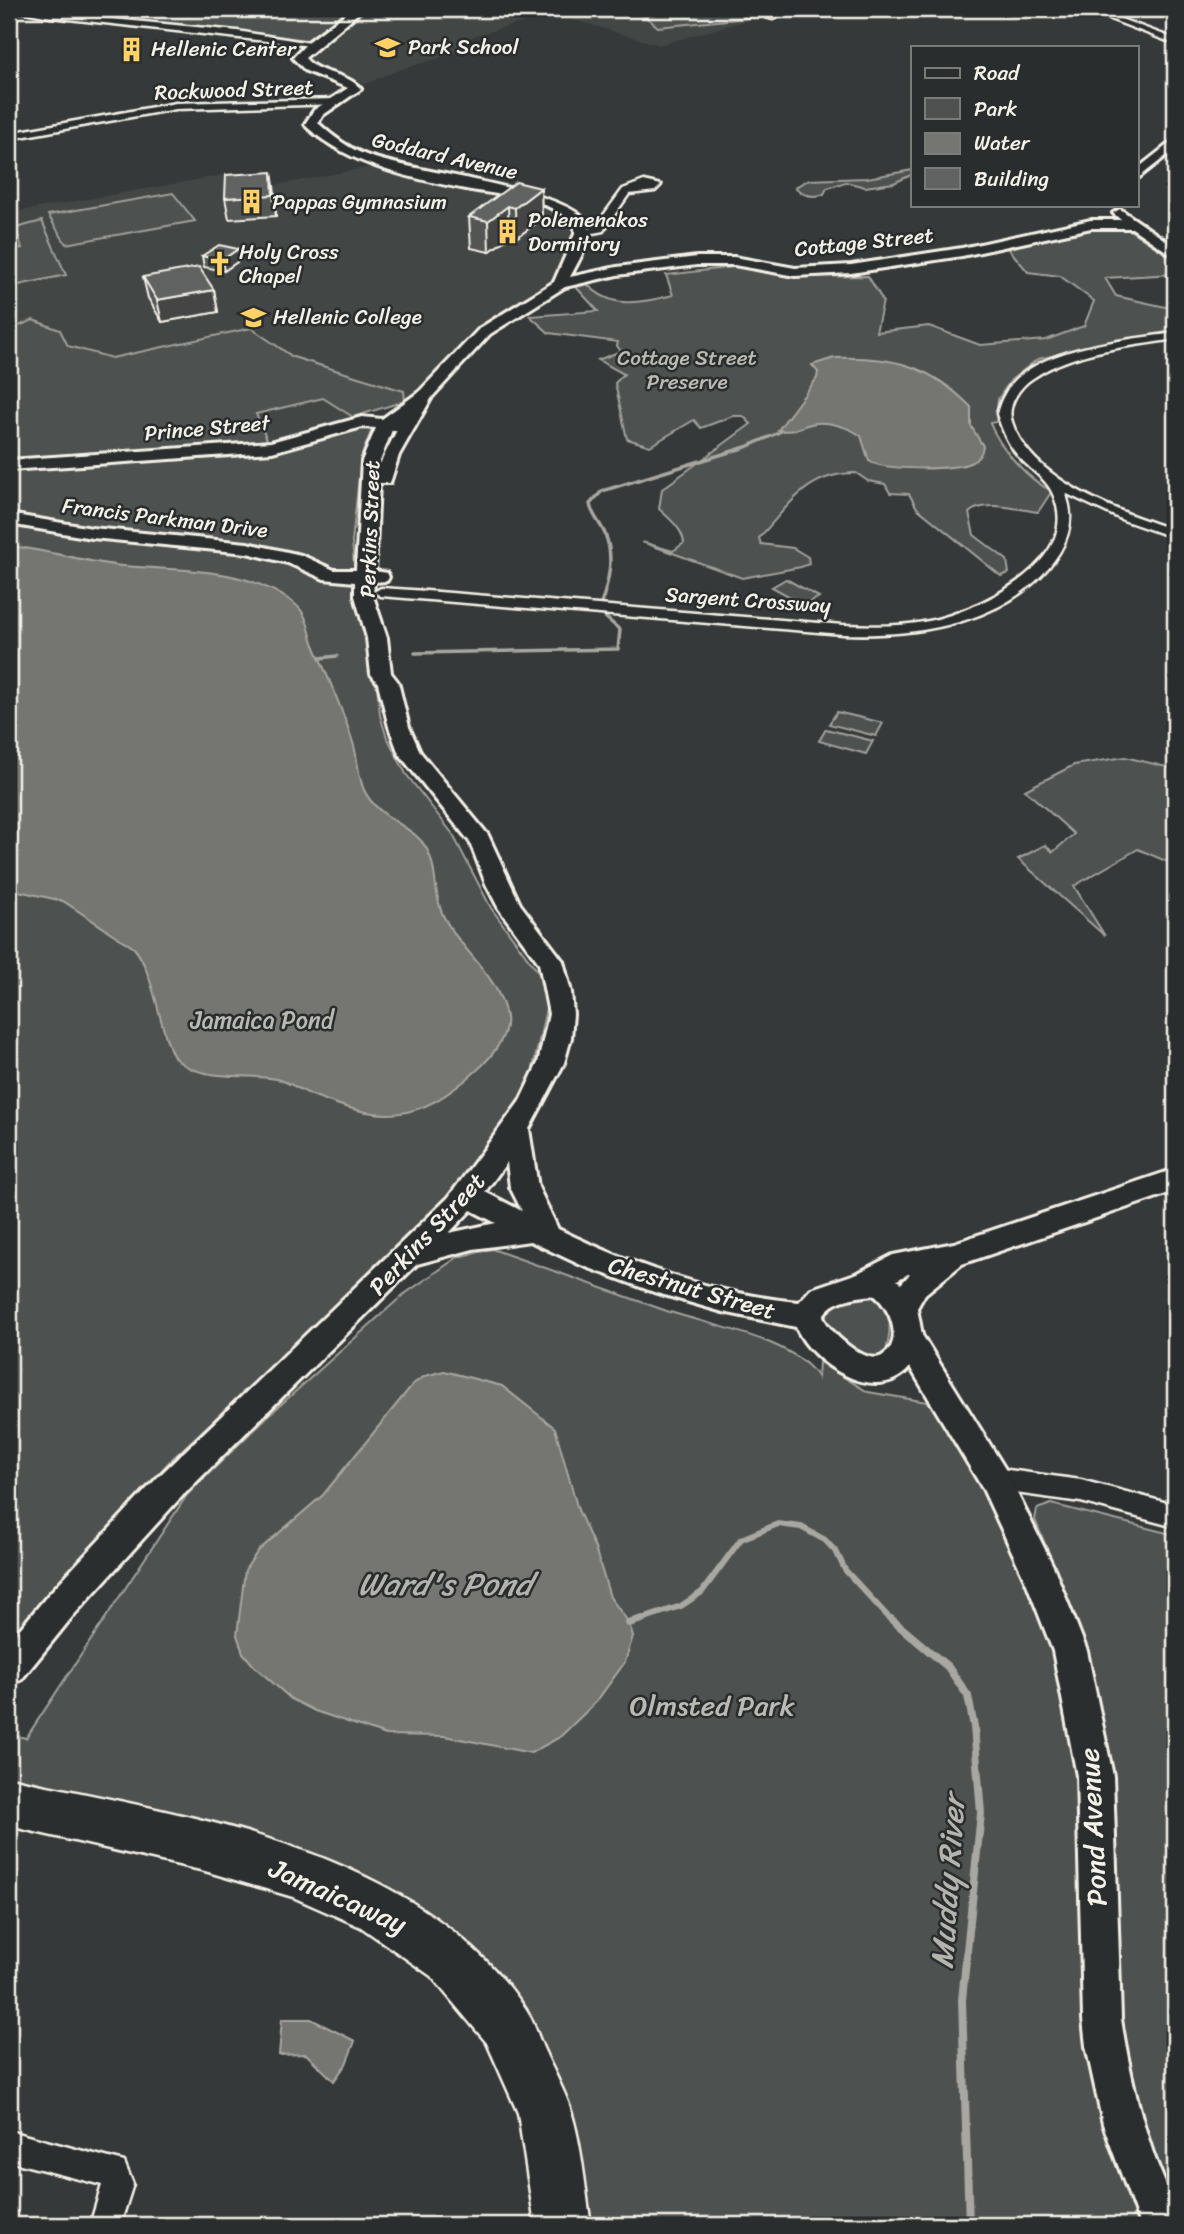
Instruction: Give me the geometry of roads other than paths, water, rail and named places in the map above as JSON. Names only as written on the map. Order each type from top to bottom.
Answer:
[{"type":"highway","name":"Jamaicaway","points":[[9,1802],[142,1829],[267,1864],[363,1901],[428,1938],[482,1991],[509,2031],[524,2061],[549,2128],[564,2225]]},
{"type":"main road","points":[[312,44],[358,9]]},
{"type":"main road","name":"Goddard Avenue","points":[[312,44],[302,54],[300,62],[354,85],[355,89],[318,113],[311,124],[330,141],[351,153],[409,171],[548,201],[573,214],[582,225],[582,234]]},
{"type":"main road","points":[[1138,174],[1175,143]]},
{"type":"main road","points":[[1118,208],[1133,224],[1175,253]]},
{"type":"main road","name":"Cottage Street","points":[[1091,224],[1110,218],[1118,208]]},
{"type":"main road","points":[[560,284],[582,234]]},
{"type":"main road","name":"Cottage Street","points":[[457,361],[485,331],[560,284]]},
{"type":"main road","name":"Perkins Street","points":[[375,575],[385,470],[425,395],[457,361]]},
{"type":"main road","name":"Perkins Street","points":[[9,1668],[97,1562],[161,1494],[468,1195],[531,1106],[551,1063],[558,1038],[559,992],[551,961],[511,909],[497,884],[480,840],[410,754],[393,706],[388,682],[393,673],[392,649],[375,575],[371,461],[387,423],[425,395]]},
{"type":"main road","points":[[365,422],[407,406]]},
{"type":"main road","name":"Prince Street","points":[[9,465],[272,447],[365,422],[406,427]]},
{"type":"main road","name":"Francis Parkman Drive","points":[[9,519],[92,533],[236,547],[285,556],[315,566],[331,575],[375,575]]},
{"type":"main road","points":[[409,1255],[473,1238],[539,1235],[524,1187],[516,1128]]},
{"type":"main road","points":[[954,1255],[1175,1180]]},
{"type":"main road","name":"Chestnut Street","points":[[468,1195],[539,1235],[644,1279],[779,1314],[807,1315]]},
{"type":"main road","points":[[884,1371],[901,1360],[907,1336],[903,1307],[891,1288],[879,1283],[864,1284],[820,1298],[812,1304],[807,1315],[809,1328],[847,1363],[860,1370],[884,1371],[905,1378],[945,1400]]},
{"type":"main road","name":"Pond Avenue","points":[[907,1336],[994,1479]]},
{"type":"street","points":[[12,9],[68,18],[216,29],[312,44]]},
{"type":"street","points":[[770,17],[793,9]]},
{"type":"street","points":[[1088,9],[1175,42]]},
{"type":"street","name":"Rockwood Street","points":[[9,136],[176,106],[337,102]]},
{"type":"street","points":[[582,234],[599,229],[613,204],[630,191]]},
{"type":"street","name":"Cottage Street","points":[[560,284],[617,271],[697,261],[734,261],[795,272],[851,269],[943,256],[1091,224],[1133,224]]},
{"type":"street","points":[[1175,336],[1067,358],[1032,372],[1013,389],[1004,409],[1005,425],[1018,447],[1053,479],[1108,510],[1175,534]]},
{"type":"street","points":[[1053,479],[1063,503],[1075,514],[1108,510]]},
{"type":"street","name":"Sargent Crossway","points":[[375,575],[791,625],[907,629],[971,613],[1000,600],[1031,579],[1055,548],[1075,514]]},
{"type":"street","points":[[864,1284],[903,1263],[954,1255]]},
{"type":"street","points":[[903,1307],[915,1286],[954,1255]]},
{"type":"street","points":[[994,1479],[1081,1491],[1175,1516]]},
{"type":"street","name":"Pond Avenue","points":[[994,1479],[1044,1586],[1070,1651],[1079,1690],[1095,1776],[1101,2007],[1106,2051],[1126,2141],[1161,2225]]},
{"type":"street","points":[[9,2147],[113,2173],[118,2184],[105,2225]]},
{"type":"water","points":[[834,358],[892,362],[909,366],[940,381],[971,407],[971,426],[983,446],[982,452],[970,463],[949,467],[889,467],[869,461],[861,436],[844,427],[817,423],[792,430],[778,430],[817,378],[818,372],[812,365]]},
{"type":"water","name":"Jamaica Pond","points":[[9,546],[123,566],[231,576],[272,590],[301,610],[346,720],[364,790],[378,808],[412,832],[425,846],[432,862],[442,913],[458,939],[496,988],[502,1002],[506,1017],[505,1032],[492,1054],[476,1071],[435,1101],[417,1109],[379,1114],[337,1104],[277,1079],[225,1076],[187,1067],[172,1053],[148,974],[134,948],[63,901],[9,889]]},
{"type":"water","name":"Ward's Pond","points":[[444,1371],[502,1386],[555,1428],[578,1510],[595,1548],[610,1597],[629,1623],[633,1636],[625,1662],[596,1702],[560,1737],[531,1753],[445,1736],[386,1735],[315,1711],[291,1699],[254,1666],[243,1653],[237,1635],[245,1570],[258,1551],[323,1495],[413,1384],[425,1376]]},
{"type":"water","points":[[282,2019],[311,2019],[355,2041],[346,2064],[334,2081],[306,2054],[279,2055]]},
{"type":"waterway","points":[[765,439],[782,431]]},
{"type":"waterway","points":[[600,607],[608,580],[610,552],[605,534],[590,504],[602,491],[746,447],[769,437]]},
{"type":"waterway","points":[[415,653],[618,649],[620,630],[605,617]]},
{"type":"waterway","points":[[320,658],[337,656]]},
{"type":"waterway","name":"Muddy River","points":[[642,1619],[681,1606],[702,1592],[741,1539],[778,1524],[801,1527],[825,1540],[837,1553],[845,1570],[892,1621]]},
{"type":"waterway","name":"Muddy River","points":[[629,1623],[642,1619]]},
{"type":"waterway","name":"Muddy River","points":[[636,1621],[642,1619]]},
{"type":"waterway","name":"Muddy River","points":[[891,1619],[948,1667],[968,1696],[974,1727],[981,1813],[962,2000],[969,2225]]},
{"type":"place","name":"Park School","points":[[388,47]]},
{"type":"place","name":"Hellenic Center","points":[[131,49]]},
{"type":"place","name":"Pappas Gymnasium","points":[[252,202]]},
{"type":"place","name":"Polemenakos Dormitory","points":[[508,232]]},
{"type":"place","name":"Holy Cross Chapel","points":[[219,264]]},
{"type":"place","name":"Hellenic College","points":[[253,317]]},
{"type":"park label","name":"Cottage Street Preserve","points":[[687,370]]},
{"type":"park label","name":"Olmsted Park","points":[[712,1705]]}]
